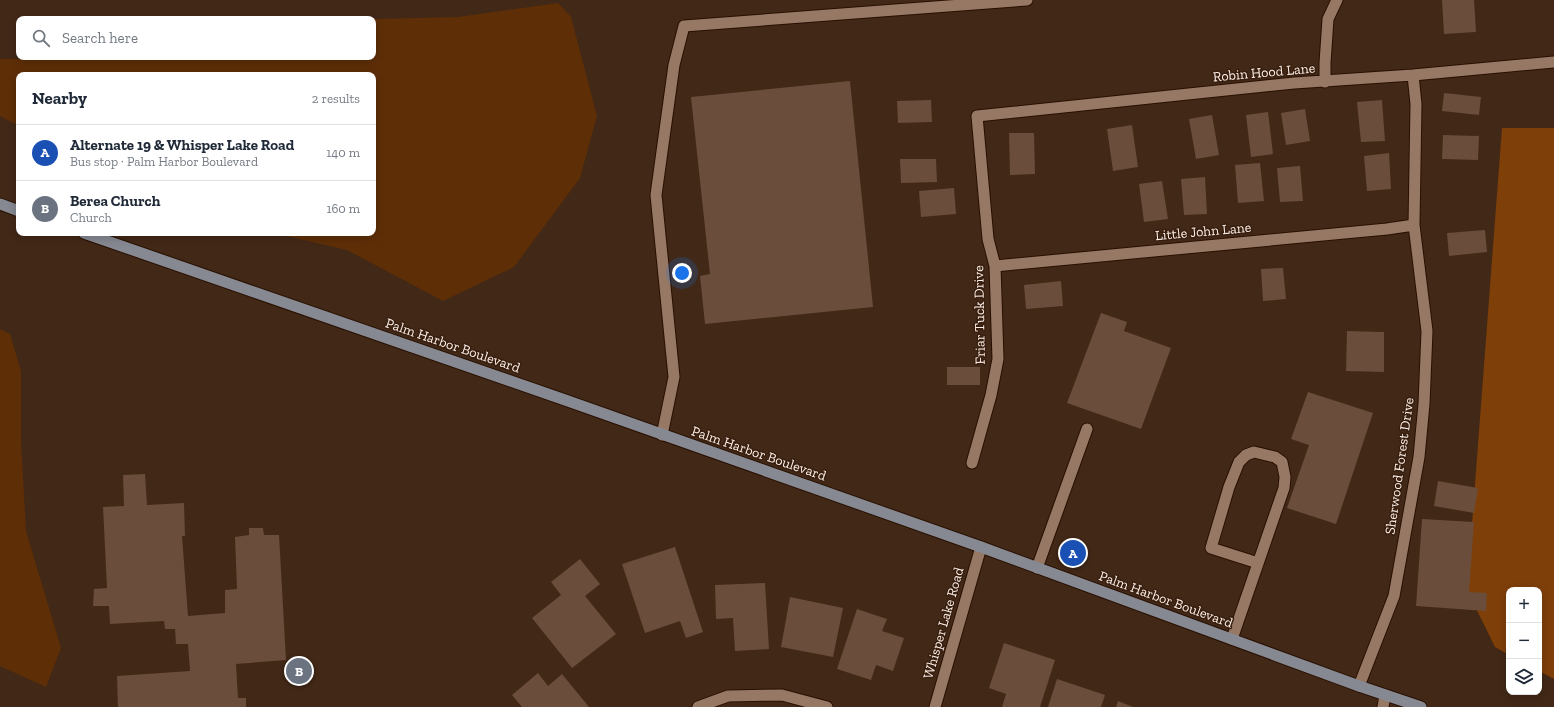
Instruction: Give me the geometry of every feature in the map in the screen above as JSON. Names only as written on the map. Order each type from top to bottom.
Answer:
[{"type":"main road","points":[[0,204],[16,210]]},
{"type":"main road","name":"Palm Harbor Boulevard","points":[[93,236],[981,547],[1359,686],[1421,707]]},
{"type":"street","points":[[662,435],[674,377],[656,194],[674,65],[684,26],[1027,0]]},
{"type":"street","points":[[1325,82],[1328,19],[1337,0]]},
{"type":"street","name":"Robin Hood Lane","points":[[977,116],[1294,83],[1413,75],[1554,62]]},
{"type":"street","name":"Sherwood Forest Drive","points":[[1359,686],[1394,596],[1419,457],[1424,404],[1427,331],[1414,226],[1416,104],[1413,75]]},
{"type":"street","name":"Friar Tuck Drive","points":[[972,463],[991,395],[998,359],[995,266],[988,239],[977,116]]},
{"type":"street","name":"Little John Lane","points":[[995,266],[1414,226]]},
{"type":"street","points":[[1037,568],[1087,429]]},
{"type":"street","points":[[1232,639],[1284,488],[1285,477],[1282,462],[1275,457],[1254,452],[1246,455],[1239,462],[1229,487],[1211,548],[1258,563]]},
{"type":"street","name":"Whisper Lake Road","points":[[935,707],[981,547]]},
{"type":"street","points":[[698,707],[728,696],[782,695],[827,707]]},
{"type":"street","points":[[1383,707],[1385,695]]},
{"type":"shaded area","points":[[558,3],[571,17],[597,116],[580,178],[514,267],[443,301],[347,250],[286,236],[376,236],[376,72],[16,72],[16,124],[0,116],[0,59],[376,60],[376,19],[458,17]]},
{"type":"shaded area","points":[[1502,128],[1554,128],[1554,679],[1542,673],[1542,587],[1506,587],[1506,653],[1495,647],[1467,590]]},
{"type":"shaded area","points":[[0,329],[10,334],[21,371],[21,441],[26,531],[61,648],[46,687],[0,666]]},
{"type":"building","points":[[1442,0],[1474,0],[1476,32],[1444,34]]},
{"type":"building","points":[[850,81],[873,307],[705,324],[700,276],[710,274],[691,97]]},
{"type":"building","points":[[1444,93],[1481,97],[1479,115],[1442,111]]},
{"type":"building","points":[[931,100],[932,122],[898,123],[897,101]]},
{"type":"building","points":[[1382,100],[1385,141],[1361,142],[1357,102]]},
{"type":"building","points":[[1305,109],[1310,141],[1286,145],[1281,113]]},
{"type":"building","points":[[1268,112],[1273,154],[1251,157],[1246,115]]},
{"type":"building","points":[[1212,115],[1219,155],[1196,159],[1189,119]]},
{"type":"building","points":[[1132,125],[1138,167],[1113,171],[1107,129]]},
{"type":"building","points":[[1009,133],[1034,133],[1035,174],[1010,175]]},
{"type":"building","points":[[1443,135],[1479,136],[1478,160],[1442,159]]},
{"type":"building","points":[[1389,153],[1391,189],[1367,191],[1364,156]]},
{"type":"building","points":[[900,159],[936,159],[937,182],[901,183]]},
{"type":"building","points":[[1260,163],[1264,201],[1238,203],[1235,165]]},
{"type":"building","points":[[1300,166],[1303,201],[1280,202],[1277,168]]},
{"type":"building","points":[[1205,177],[1207,214],[1184,215],[1181,179]]},
{"type":"building","points":[[1162,181],[1168,219],[1144,222],[1139,184]]},
{"type":"building","points":[[954,188],[956,214],[921,217],[919,191]]},
{"type":"building","points":[[1485,230],[1487,252],[1449,256],[1447,233]]},
{"type":"building","points":[[1283,268],[1286,299],[1263,301],[1261,269]]},
{"type":"building","points":[[1061,281],[1063,306],[1026,309],[1024,285]]},
{"type":"building","points":[[1101,313],[1127,322],[1124,331],[1171,348],[1141,429],[1067,403]]},
{"type":"building","points":[[1347,331],[1384,332],[1384,372],[1346,371]]},
{"type":"building","points":[[947,367],[980,367],[980,385],[947,385]]},
{"type":"building","points":[[1308,392],[1373,413],[1336,524],[1287,508],[1309,445],[1291,439]]},
{"type":"building","points":[[145,474],[147,505],[184,503],[185,536],[182,536],[188,616],[225,613],[225,590],[237,589],[235,537],[249,535],[249,528],[263,528],[264,535],[279,535],[286,660],[236,664],[238,698],[246,698],[246,707],[118,707],[117,676],[190,671],[188,644],[176,644],[175,629],[165,629],[164,621],[110,624],[109,606],[93,606],[94,589],[107,588],[103,507],[124,506],[123,475]]},
{"type":"building","points":[[1438,481],[1478,488],[1474,513],[1434,506]]},
{"type":"building","points":[[1422,519],[1474,522],[1469,592],[1487,593],[1486,611],[1416,606]]},
{"type":"building","points":[[675,547],[703,632],[686,638],[680,621],[645,633],[622,564]]},
{"type":"building","points":[[580,559],[600,584],[585,596],[616,634],[572,668],[532,618],[561,595],[551,582]]},
{"type":"building","points":[[765,583],[769,649],[735,651],[733,618],[716,619],[715,585]]},
{"type":"building","points":[[790,597],[843,608],[833,657],[781,647]]},
{"type":"building","points":[[857,609],[887,619],[882,631],[904,638],[893,671],[876,665],[871,680],[837,669]]},
{"type":"building","points":[[1004,643],[1055,660],[1040,707],[1002,707],[1006,694],[989,688]]},
{"type":"building","points":[[538,673],[548,686],[562,674],[589,707],[522,707],[512,695]]},
{"type":"building","points":[[1057,679],[1105,695],[1101,707],[1048,707]]},
{"type":"building","points":[[1118,701],[1133,707],[1116,707]]},
{"type":"place","name":"Alternate 19 & Whisper Lake Road","points":[[1073,553]]},
{"type":"place","name":"Berea Church","points":[[299,671]]}]
